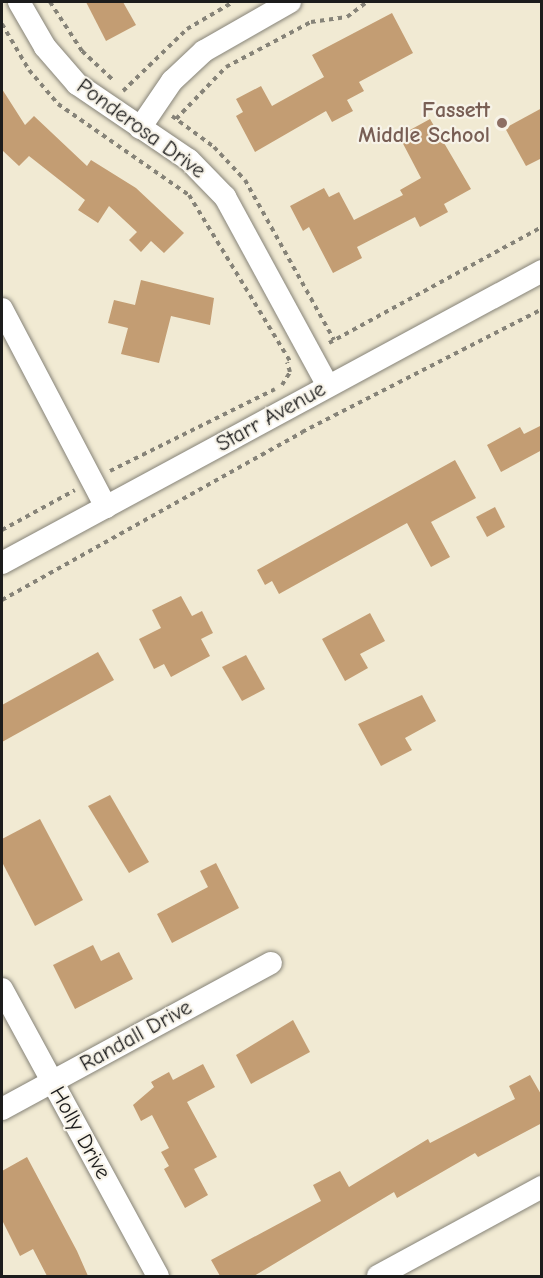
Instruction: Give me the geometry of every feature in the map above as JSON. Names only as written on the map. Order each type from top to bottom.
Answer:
[{"type":"street","name":"Ponderosa Drive","points":[[19,2],[56,62],[108,109],[189,160],[225,197],[328,386]]},
{"type":"street","points":[[140,129],[172,81],[204,51],[290,2]]},
{"type":"street","name":"Starr Avenue","points":[[2,563],[541,272]]},
{"type":"street","points":[[2,309],[106,507]]},
{"type":"street","name":"Randall Drive","points":[[2,1109],[271,963]]},
{"type":"street","name":"Holly Drive","points":[[2,989],[158,1276]]},
{"type":"street","points":[[391,1274],[542,1187]]},
{"type":"path","points":[[91,130],[108,109],[187,29],[233,2]]},
{"type":"path","points":[[176,118],[226,67],[311,22],[347,17],[367,2]]},
{"type":"path","points":[[2,600],[154,512],[541,309]]},
{"type":"path","points":[[2,530],[257,393],[279,387],[291,372],[287,362]]},
{"type":"building","points":[[86,2],[123,2],[136,25],[106,41]]},
{"type":"building","points":[[392,13],[413,53],[359,82],[364,91],[347,100],[353,111],[332,122],[326,111],[255,152],[236,116],[243,112],[236,99],[261,86],[272,106],[324,77],[312,55]]},
{"type":"building","points":[[2,89],[25,125],[34,116],[87,166],[91,160],[136,188],[184,233],[164,253],[151,241],[141,252],[129,240],[137,232],[109,206],[98,223],[78,210],[85,200],[29,156],[19,166],[2,150]]},
{"type":"building","points":[[542,108],[542,158],[526,166],[505,128]]},
{"type":"building","points":[[430,119],[471,189],[444,204],[448,212],[420,227],[415,217],[357,247],[362,258],[333,273],[309,227],[303,231],[290,206],[324,188],[329,197],[339,192],[354,220],[403,195],[400,190],[421,178],[399,136]]},
{"type":"building","points":[[141,280],[214,298],[210,325],[171,316],[159,363],[121,354],[128,328],[108,323],[114,300],[135,305]]},
{"type":"building","points":[[542,425],[542,450],[501,472],[487,445],[520,427],[524,434]]},
{"type":"building","points":[[455,460],[476,498],[431,522],[450,557],[431,567],[407,523],[279,594],[272,581],[265,585],[257,570]]},
{"type":"building","points":[[495,507],[505,527],[487,537],[476,517]]},
{"type":"building","points":[[181,596],[192,616],[202,611],[213,633],[201,639],[210,656],[171,677],[164,664],[154,669],[139,639],[161,628],[152,610]]},
{"type":"building","points":[[370,613],[385,641],[360,654],[368,668],[345,681],[322,639]]},
{"type":"building","points":[[98,652],[114,680],[2,742],[2,705]]},
{"type":"building","points":[[246,655],[265,689],[242,701],[222,667]]},
{"type":"building","points":[[422,695],[436,721],[405,738],[412,750],[381,766],[358,724]]},
{"type":"building","points":[[110,795],[149,862],[129,873],[88,806]]},
{"type":"building","points":[[40,819],[83,900],[35,926],[2,862],[2,839]]},
{"type":"building","points":[[216,863],[239,908],[172,943],[157,914],[208,887],[200,871]]},
{"type":"building","points":[[93,945],[101,961],[119,952],[133,979],[75,1009],[53,965]]},
{"type":"building","points":[[293,1020],[310,1052],[251,1084],[236,1055]]},
{"type":"building","points":[[203,1064],[215,1087],[187,1102],[217,1157],[194,1169],[208,1195],[185,1208],[164,1169],[169,1166],[161,1152],[169,1148],[152,1115],[141,1121],[133,1105],[154,1087],[151,1082],[169,1072],[173,1080]]},
{"type":"building","points":[[530,1075],[542,1096],[542,1123],[478,1157],[475,1153],[397,1198],[394,1192],[254,1276],[220,1276],[211,1260],[321,1201],[313,1185],[340,1171],[349,1187],[428,1139],[430,1143],[515,1099],[509,1086]]},
{"type":"building","points":[[27,1157],[88,1276],[47,1276],[33,1249],[20,1256],[2,1220],[2,1171]]},
{"type":"place","name":"Fassett Middle School","points":[[502,123]]}]
